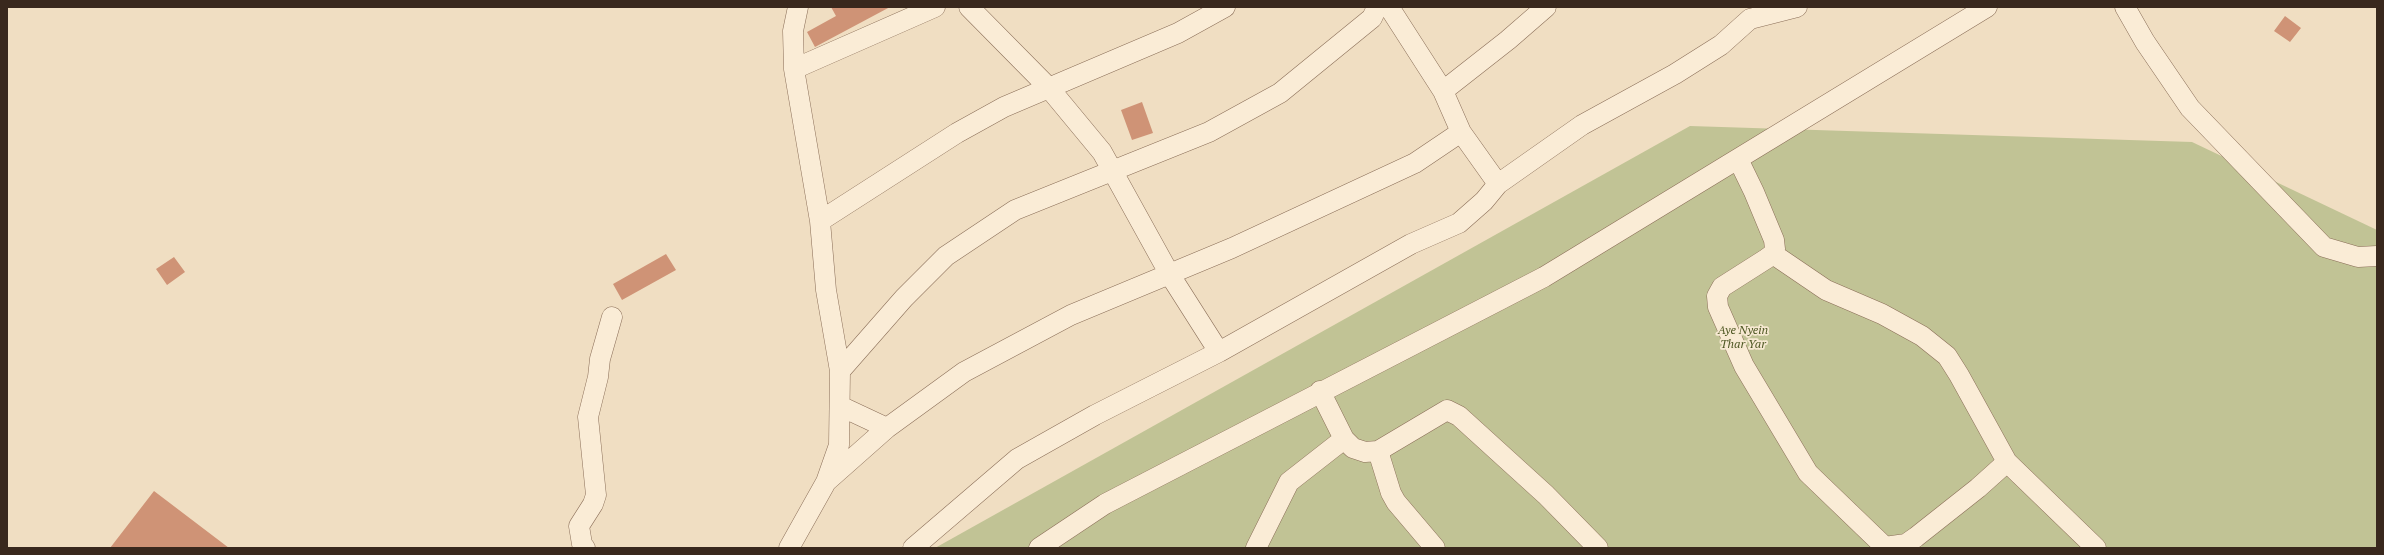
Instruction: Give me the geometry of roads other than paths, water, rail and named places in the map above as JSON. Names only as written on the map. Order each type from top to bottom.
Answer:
[{"type":"street","points":[[789,548],[826,482],[839,445],[840,406],[840,371],[826,290],[820,221],[794,68],[793,31],[798,7]]},
{"type":"street","points":[[794,68],[935,7]]},
{"type":"street","points":[[969,7],[1049,88],[1102,152],[1115,172],[1170,275],[1219,352]]},
{"type":"street","points":[[820,221],[957,133],[1004,107],[1111,60],[1178,33],[1225,7]]},
{"type":"street","points":[[840,371],[904,298],[946,256],[1015,210],[1115,172],[1145,157],[1209,132],[1280,93],[1372,18],[1377,7]]},
{"type":"street","points":[[1390,7],[1443,91],[1461,132],[1498,184]]},
{"type":"street","points":[[1443,91],[1508,40],[1546,7]]},
{"type":"street","points":[[913,548],[1017,459],[1095,415],[1219,352],[1411,244],[1459,223],[1484,201],[1498,184],[1582,125],[1675,74],[1720,45],[1746,13],[1797,7]]},
{"type":"street","points":[[1039,548],[1105,504],[1320,391],[1544,277],[1987,7]]},
{"type":"street","points":[[2125,7],[2144,42],[2190,108],[2324,247],[2358,257],[2377,256]]},
{"type":"street","points":[[826,482],[887,428],[964,372],[1071,316],[1170,275],[1315,211],[1415,163],[1461,132]]},
{"type":"street","points":[[1738,159],[1774,240],[1775,249],[1773,254],[1722,287],[1717,296],[1718,307],[1744,366],[1808,473],[1886,547],[1906,544],[1916,537],[1978,488],[2007,462]]},
{"type":"street","points":[[1773,254],[1826,290],[1882,314],[1922,336],[1947,356],[2007,462],[2096,548]]},
{"type":"street","points":[[585,548],[582,544],[579,526],[593,504],[596,495],[588,417],[598,378],[600,359],[612,317]]},
{"type":"street","points":[[1320,391],[1344,439],[1353,448],[1365,452],[1378,451],[1447,410],[1459,416],[1546,495],[1598,548]]},
{"type":"street","points":[[840,406],[887,428]]},
{"type":"street","points":[[1256,548],[1289,482],[1344,439]]},
{"type":"street","points":[[1378,451],[1391,493],[1396,502],[1435,548]]},
{"type":"park label","name":"Aye Nyein Thar Yar","points":[[1743,338]]}]
